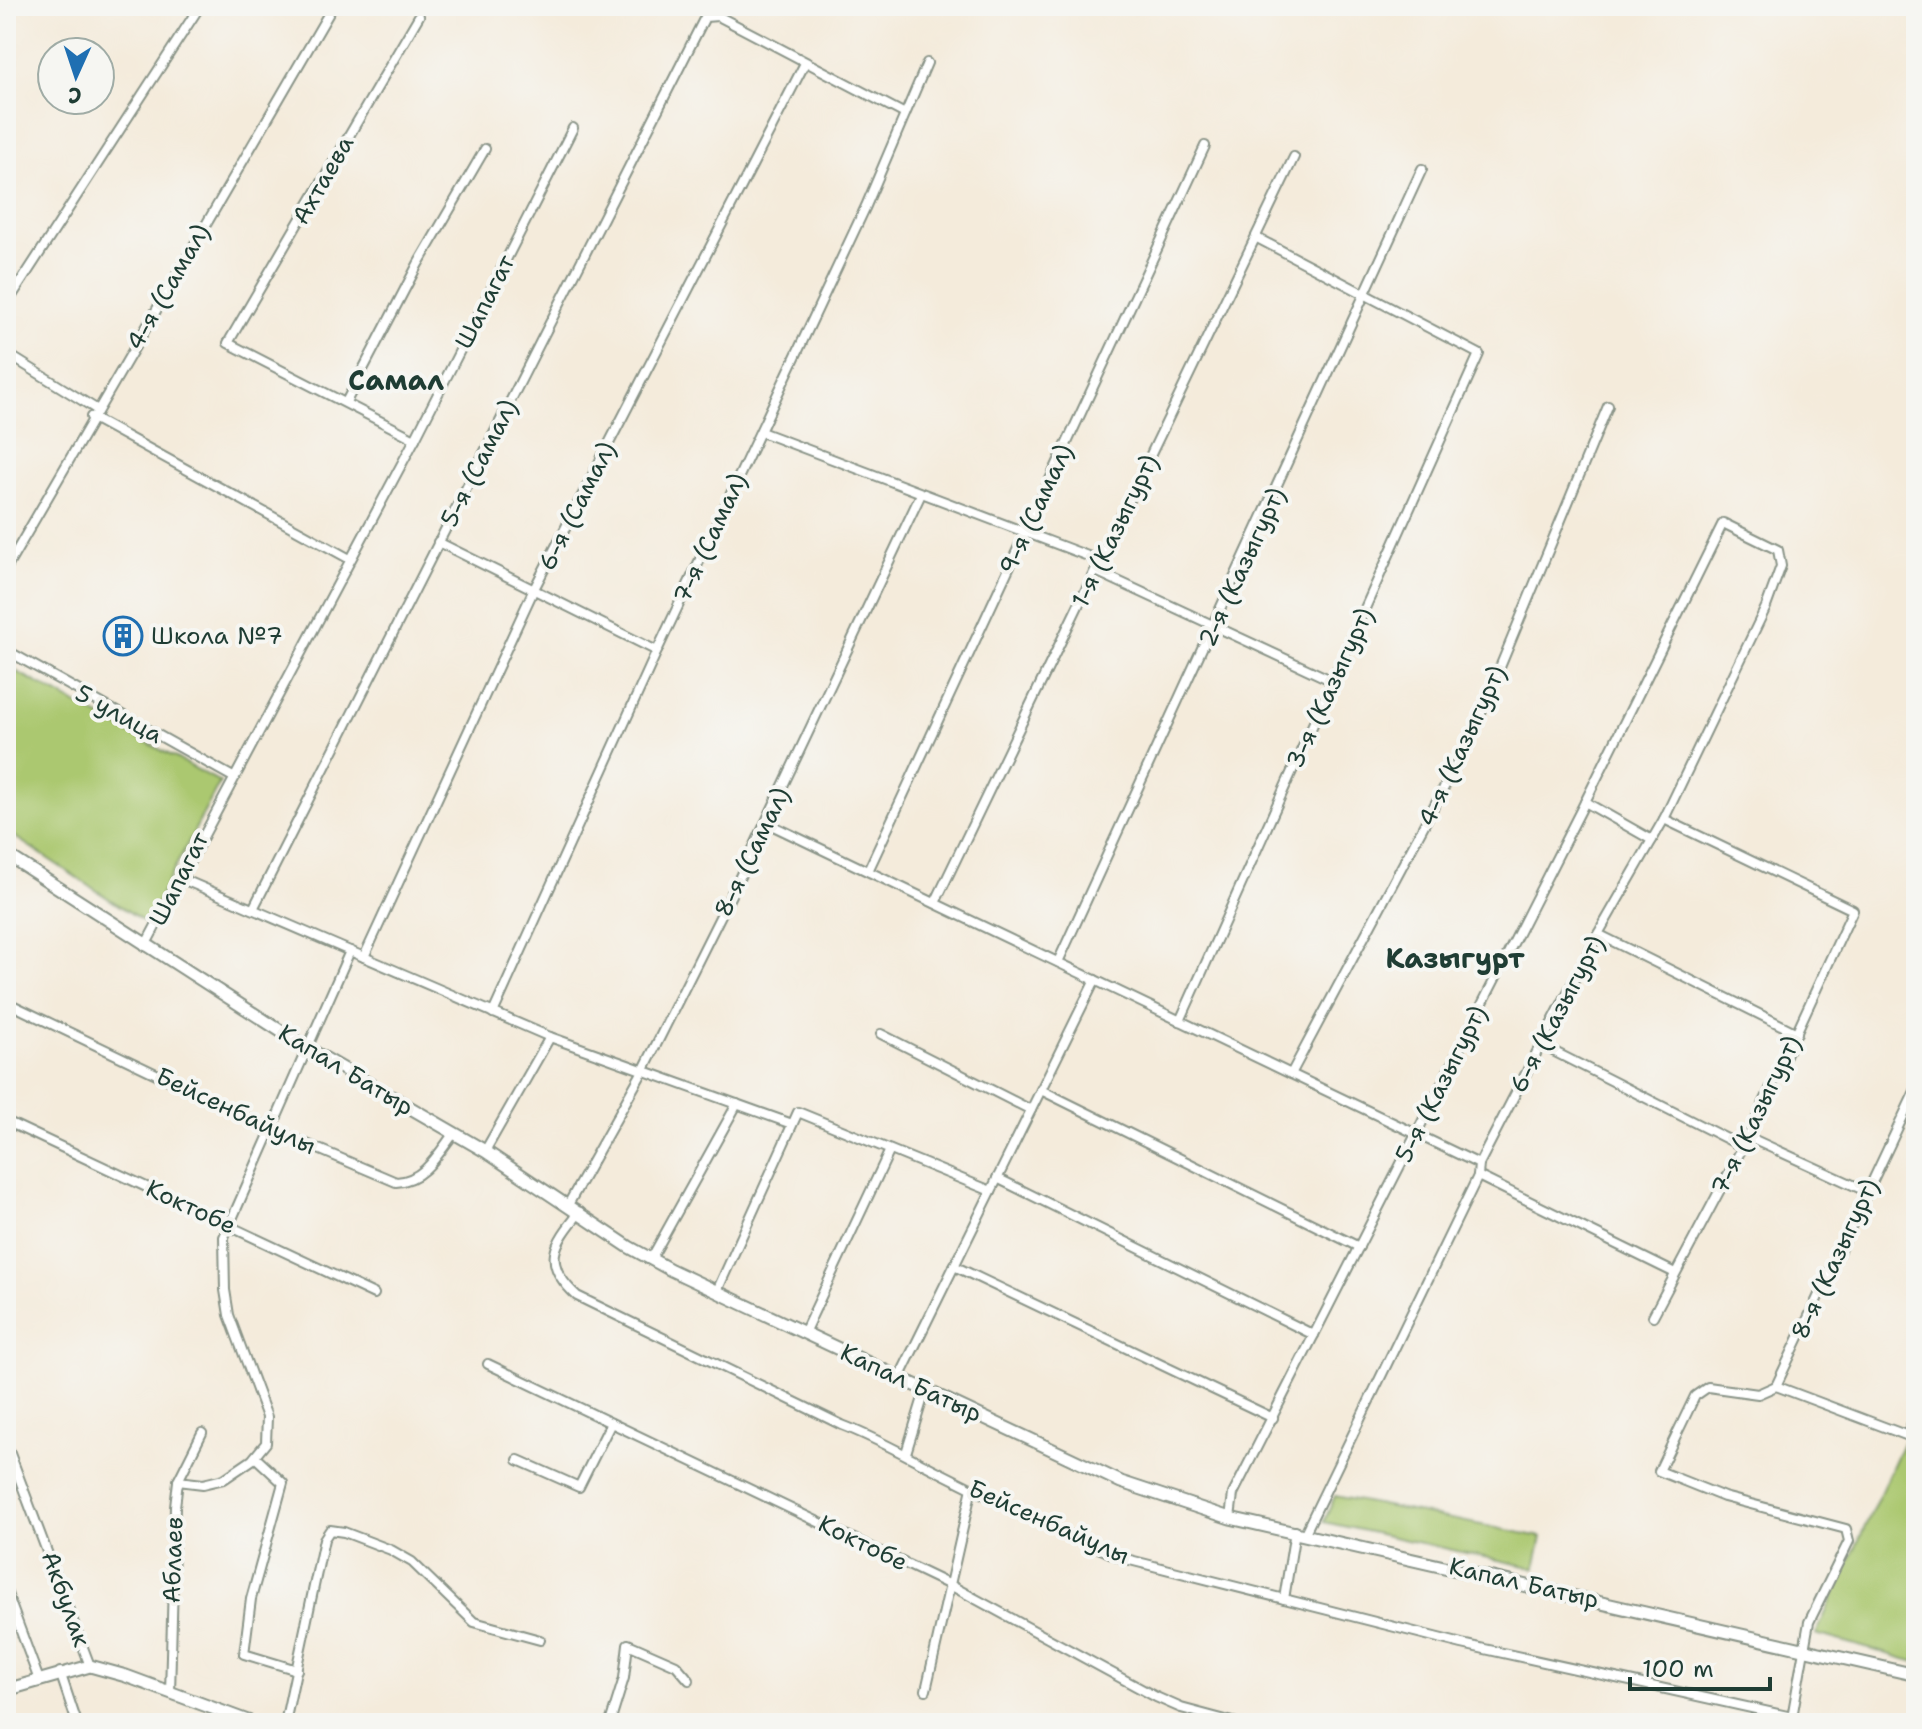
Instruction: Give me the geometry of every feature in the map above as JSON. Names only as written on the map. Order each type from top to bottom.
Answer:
[{"type":"main road","name":"Капал Батыр","points":[[8,861],[307,1048],[485,1151],[651,1259],[1121,1482],[1230,1518],[1803,1646],[1916,1675]]},
{"type":"main road","points":[[6,1690],[60,1672],[90,1666],[253,1723]]},
{"type":"street","points":[[6,305],[200,6]]},
{"type":"street","name":"4-я (Самал)","points":[[6,569],[333,6]]},
{"type":"street","name":"Ахтаева","points":[[346,402],[228,343],[419,16]]},
{"type":"street","name":"5-я (Самал)","points":[[253,909],[705,17],[718,16],[805,63]]},
{"type":"street","points":[[805,63],[905,114]]},
{"type":"street","name":"6-я (Самал)","points":[[364,957],[534,589],[805,63]]},
{"type":"street","name":"7-я (Самал)","points":[[493,1013],[927,63]]},
{"type":"street","name":"Шапагат","points":[[145,946],[348,558],[415,439],[573,128]]},
{"type":"street","name":"9-я (Самал)","points":[[868,871],[1205,146]]},
{"type":"street","points":[[415,439],[346,402],[418,264],[485,149]]},
{"type":"street","name":"1-я (Казыгурт)","points":[[935,903],[1294,157]]},
{"type":"street","name":"2-я (Казыгурт)","points":[[1058,962],[1216,626],[1422,169]]},
{"type":"street","points":[[1257,238],[1367,293]]},
{"type":"street","name":"3-я (Казыгурт)","points":[[1180,1021],[1267,823],[1335,682],[1479,354],[1367,293]]},
{"type":"street","points":[[6,353],[94,413],[348,558]]},
{"type":"street","name":"4-я (Казыгурт)","points":[[1291,1074],[1472,735],[1608,406]]},
{"type":"street","points":[[761,432],[1101,561]]},
{"type":"street","name":"8-я (Самал)","points":[[569,1203],[644,1069],[767,823],[921,494]]},
{"type":"street","name":"5-я (Казыгурт)","points":[[1230,1518],[1233,1494],[1585,802],[1723,523]]},
{"type":"street","name":"6-я (Казыгурт)","points":[[1284,1599],[1300,1532],[1478,1176],[1479,1164],[1598,934],[1664,819],[1766,607],[1781,566],[1778,550],[1723,523]]},
{"type":"street","points":[[438,542],[657,651]]},
{"type":"street","points":[[1096,571],[1335,682]]},
{"type":"street","name":"5 улица","points":[[6,650],[233,777]]},
{"type":"street","points":[[1585,802],[1652,840]]},
{"type":"street","name":"7-я (Казыгурт)","points":[[1653,1316],[1748,1137],[1853,910],[1664,819]]},
{"type":"street","points":[[767,823],[1479,1164]]},
{"type":"street","points":[[180,878],[550,1037],[792,1124]]},
{"type":"street","points":[[1598,934],[1797,1033]]},
{"type":"street","points":[[178,1481],[217,1482],[255,1457],[266,1443],[269,1427],[229,1315],[223,1258],[228,1223],[350,951]]},
{"type":"street","points":[[900,1376],[1095,980]]},
{"type":"street","name":"Бейсенбайулы","points":[[6,1002],[269,1128],[396,1182],[420,1176],[454,1133]]},
{"type":"street","points":[[881,1034],[1031,1110]]},
{"type":"street","points":[[485,1151],[550,1037]]},
{"type":"street","points":[[1541,1045],[1743,1147]]},
{"type":"street","name":"8-я (Казыгурт)","points":[[1776,1386],[1916,1089]]},
{"type":"street","points":[[1041,1090],[1359,1247]]},
{"type":"street","points":[[651,1259],[737,1104]]},
{"type":"street","points":[[717,1291],[798,1112],[991,1191]]},
{"type":"street","name":"Коктобе","points":[[6,1121],[374,1294]]},
{"type":"street","points":[[1748,1137],[1866,1191]]},
{"type":"street","points":[[804,1333],[890,1150]]},
{"type":"street","points":[[1478,1176],[1675,1273]]},
{"type":"street","points":[[997,1178],[1314,1335]]},
{"type":"street","name":"Бейсенбайулы","points":[[580,1212],[556,1241],[554,1261],[560,1280],[577,1296],[1122,1558],[1462,1644],[1792,1720]]},
{"type":"street","points":[[954,1266],[1273,1418]]},
{"type":"street","name":"Коктобе","points":[[488,1364],[950,1585],[1156,1697],[1181,1708],[1237,1723]]},
{"type":"street","points":[[1792,1720],[1809,1622],[1849,1541],[1846,1529],[1724,1497],[1659,1471],[1695,1396],[1708,1387],[1758,1394],[1776,1386],[1912,1437],[1916,1412]]},
{"type":"street","points":[[906,1453],[926,1388]]},
{"type":"street","points":[[518,1460],[579,1487],[611,1423]]},
{"type":"street","name":"Аблаев","points":[[170,1693],[178,1481],[202,1433]]},
{"type":"street","name":"Акбулак","points":[[6,1443],[90,1666]]},
{"type":"street","points":[[255,1457],[283,1483],[251,1599],[244,1654],[297,1670]]},
{"type":"street","points":[[926,1690],[972,1488]]},
{"type":"street","points":[[285,1723],[324,1539],[330,1530],[391,1550],[412,1562],[474,1622],[540,1640]]},
{"type":"street","points":[[6,1591],[39,1680]]},
{"type":"street","points":[[610,1723],[624,1678],[628,1644],[676,1665],[689,1680]]},
{"type":"street","points":[[60,1672],[77,1723]]},
{"type":"green space","points":[[6,666],[220,782],[146,923],[6,831]]},
{"type":"green space","points":[[1904,1441],[1916,1449],[1916,1662],[1816,1634]]},
{"type":"green space","points":[[1335,1496],[1542,1537],[1535,1568],[1324,1522]]},
{"type":"place","name":"Школа №7","points":[[123,636]]},
{"type":"district","name":"Самал","points":[[396,380]]},
{"type":"district","name":"Казыгурт","points":[[1455,958]]}]
